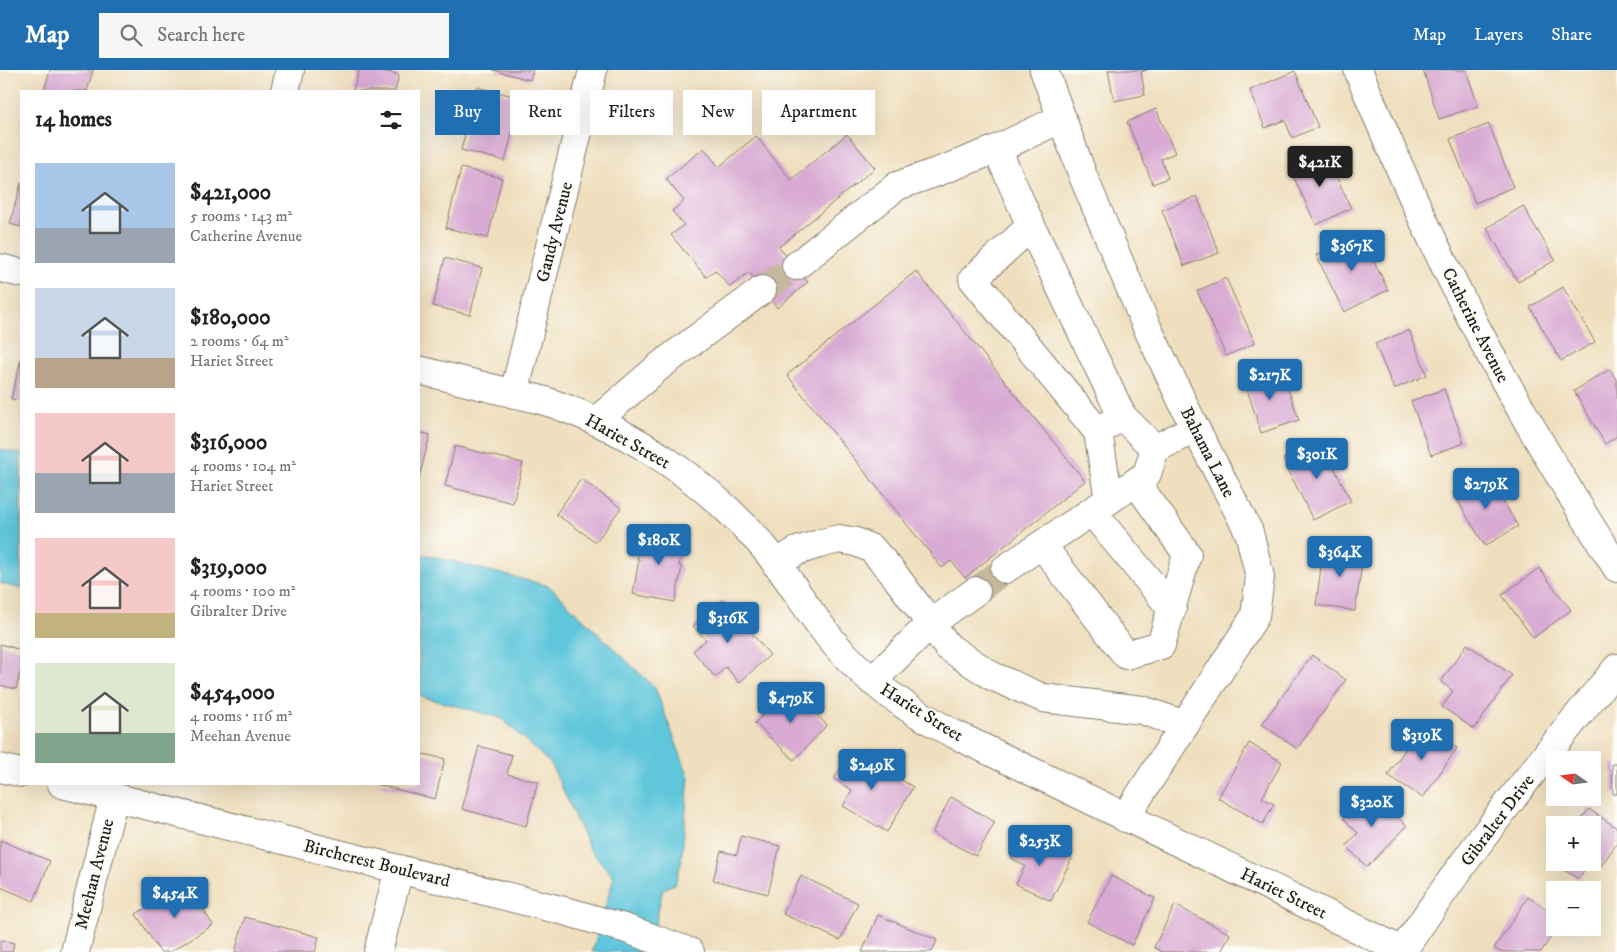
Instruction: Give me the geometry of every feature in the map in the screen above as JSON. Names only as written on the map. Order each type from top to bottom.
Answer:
[{"type":"street","points":[[285,90],[290,70]]},
{"type":"street","name":"Gandy Avenue","points":[[514,394],[594,70]]},
{"type":"street","name":"Bahama Lane","points":[[1044,70],[1083,176],[1145,322],[1195,428],[1249,532],[1260,577],[1255,616],[1126,818]]},
{"type":"street","name":"Catherine Avenue","points":[[1358,70],[1434,244],[1499,372],[1571,496],[1617,568]]},
{"type":"street","points":[[796,266],[896,186],[997,149],[1062,118]]},
{"type":"street","points":[[997,149],[1031,226],[1122,416],[1155,449]]},
{"type":"street","points":[[1031,226],[974,279],[1098,432],[1101,506],[1172,609]]},
{"type":"street","points":[[0,268],[20,273]]},
{"type":"street","points":[[596,421],[661,365],[762,290]]},
{"type":"street","name":"Hariet Street","points":[[420,370],[553,404],[596,421],[650,449],[697,482],[728,509],[762,545],[815,619],[840,650],[872,681],[904,705],[948,731],[1403,951]]},
{"type":"street","points":[[1098,432],[1122,416]]},
{"type":"street","points":[[1005,570],[1147,474],[1155,449],[1195,428]]},
{"type":"street","points":[[1042,545],[1126,655],[1161,645],[1187,554],[1136,482]]},
{"type":"street","points":[[776,564],[797,551],[822,543],[839,539],[856,542],[872,549],[893,573],[948,647],[992,676],[1043,698],[1142,710],[1185,725]]},
{"type":"street","points":[[872,681],[931,623],[976,591]]},
{"type":"street","name":"Gibralter Drive","points":[[1403,951],[1468,858],[1525,782],[1617,668]]},
{"type":"street","points":[[0,768],[20,774]]},
{"type":"street","name":"Birchcrest Boulevard","points":[[66,785],[572,913],[627,929],[687,951]]},
{"type":"street","name":"Meehan Avenue","points":[[74,952],[114,797]]},
{"type":"street","points":[[378,952],[400,869]]},
{"type":"water","points":[[0,449],[20,454],[20,589],[0,583]]},
{"type":"water","points":[[420,553],[549,586],[655,688],[689,777],[681,863],[675,884],[663,889],[649,952],[592,952],[614,877],[590,850],[551,764],[501,718],[420,696]]},
{"type":"building","points":[[50,70],[93,70],[87,90],[44,90]]},
{"type":"building","points":[[359,70],[379,70],[399,75],[395,90],[353,90]]},
{"type":"building","points":[[493,70],[533,70],[530,80]]},
{"type":"building","points":[[1108,70],[1147,70],[1141,72],[1145,95],[1114,101]]},
{"type":"building","points":[[1423,70],[1466,70],[1478,106],[1439,119]]},
{"type":"building","points":[[1295,71],[1318,127],[1292,138],[1285,120],[1265,128],[1250,90]]},
{"type":"building","points":[[477,87],[489,90],[476,90]]},
{"type":"building","points":[[500,93],[510,95],[510,135],[512,135],[505,161],[461,150],[465,135],[500,135]]},
{"type":"building","points":[[1156,109],[1175,153],[1161,159],[1168,178],[1153,184],[1127,122]]},
{"type":"building","points":[[1489,124],[1513,187],[1475,203],[1450,139]]},
{"type":"building","points":[[846,135],[848,135],[875,168],[779,247],[808,282],[777,308],[749,272],[730,287],[715,270],[706,277],[671,235],[684,225],[672,211],[684,201],[666,179],[704,148],[719,167],[756,136],[791,180]]},
{"type":"building","points":[[1324,150],[1351,208],[1316,225],[1289,167]]},
{"type":"building","points":[[461,168],[502,178],[488,238],[446,228]]},
{"type":"building","points":[[20,187],[20,227],[10,224]]},
{"type":"building","points":[[1197,196],[1219,253],[1184,266],[1162,210]]},
{"type":"building","points":[[1523,206],[1555,260],[1518,282],[1487,228]]},
{"type":"building","points":[[1360,232],[1388,290],[1344,312],[1316,255]]},
{"type":"building","points":[[445,258],[482,268],[470,315],[433,306]]},
{"type":"building","points":[[916,271],[1085,481],[965,578],[951,561],[942,568],[787,375]]},
{"type":"building","points":[[1226,278],[1255,343],[1226,356],[1197,291]]},
{"type":"building","points":[[1563,287],[1595,342],[1561,361],[1530,307]]},
{"type":"building","points":[[1409,330],[1427,375],[1394,389],[1375,344]]},
{"type":"building","points":[[20,363],[20,401],[11,399]]},
{"type":"building","points":[[1260,367],[1265,383],[1284,377],[1299,420],[1261,433],[1242,373]]},
{"type":"building","points":[[1610,369],[1617,381],[1617,436],[1605,444],[1574,391]]},
{"type":"building","points":[[1444,389],[1464,443],[1431,455],[1411,401]]},
{"type":"building","points":[[420,432],[430,435],[420,474]]},
{"type":"building","points":[[1320,440],[1351,501],[1313,520],[1283,459]]},
{"type":"building","points":[[455,446],[523,463],[513,503],[445,486]]},
{"type":"building","points":[[1486,473],[1518,526],[1485,546],[1453,493]]},
{"type":"building","points":[[581,479],[621,508],[596,542],[556,514]]},
{"type":"building","points":[[642,529],[684,538],[679,566],[682,566],[675,602],[633,594]]},
{"type":"building","points":[[1324,545],[1364,551],[1355,611],[1316,605]]},
{"type":"building","points":[[1539,568],[1571,610],[1533,638],[1502,595]]},
{"type":"building","points":[[723,600],[770,655],[739,683],[726,667],[715,677],[693,651],[706,640],[693,626]]},
{"type":"building","points":[[0,644],[20,650],[20,674],[16,689],[0,685]]},
{"type":"building","points":[[1467,644],[1512,675],[1474,729],[1442,707],[1453,691],[1441,682]]},
{"type":"building","points":[[1312,655],[1346,680],[1297,749],[1262,724]]},
{"type":"building","points":[[789,688],[827,725],[794,760],[755,723]]},
{"type":"building","points":[[1422,724],[1457,748],[1423,798],[1388,775]]},
{"type":"building","points":[[1249,743],[1282,762],[1262,798],[1274,804],[1263,824],[1218,798]]},
{"type":"building","points":[[479,746],[512,755],[507,774],[538,782],[526,826],[462,809]]},
{"type":"building","points":[[851,750],[913,787],[887,832],[843,806],[852,790],[834,779]]},
{"type":"building","points":[[420,753],[445,759],[435,799],[379,785],[420,785]]},
{"type":"building","points":[[1612,764],[1617,764],[1617,794],[1613,794]]},
{"type":"building","points":[[1370,790],[1407,826],[1367,867],[1346,846],[1358,833],[1343,818]]},
{"type":"building","points":[[951,797],[995,822],[976,856],[932,833]]},
{"type":"building","points":[[1589,809],[1599,816],[1584,816]]},
{"type":"building","points":[[1601,817],[1617,828],[1617,843],[1601,866]]},
{"type":"building","points":[[1023,834],[1072,858],[1051,901],[1016,884],[1025,866],[1011,858]]},
{"type":"building","points":[[741,836],[780,846],[768,894],[713,880],[721,851],[737,855]]},
{"type":"building","points":[[0,840],[50,861],[34,901],[0,887]]},
{"type":"building","points":[[1566,871],[1584,871],[1578,879]]},
{"type":"building","points":[[801,876],[858,903],[840,940],[783,914]]},
{"type":"building","points":[[1111,876],[1155,898],[1132,945],[1087,922]]},
{"type":"building","points":[[186,883],[213,925],[170,952],[160,952],[136,914]]},
{"type":"building","points":[[1528,897],[1546,909],[1546,936],[1552,936],[1541,952],[1500,952],[1494,948]]},
{"type":"building","points":[[1175,905],[1230,934],[1221,952],[1162,952],[1154,947]]},
{"type":"building","points":[[878,915],[937,940],[932,952],[862,952]]},
{"type":"building","points":[[245,917],[319,937],[315,952],[235,952]]},
{"type":"building","points":[[0,940],[14,943],[12,952],[0,952]]},
{"type":"tunnel","points":[[762,290],[796,266]]},
{"type":"tunnel","points":[[976,591],[1005,569]]}]
